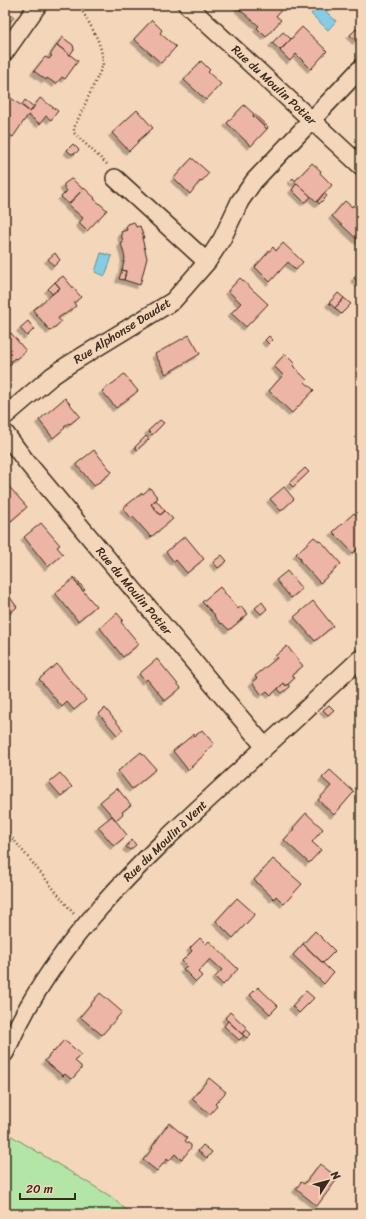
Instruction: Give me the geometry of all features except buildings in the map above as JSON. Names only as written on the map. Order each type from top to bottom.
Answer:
[{"type":"street","points":[[5,52],[38,5]]},
{"type":"street","name":"Rue du Moulin Potier","points":[[187,5],[361,166]]},
{"type":"street","name":"Rue Alphonse Daudet","points":[[5,416],[68,364],[173,300],[208,262],[246,191],[254,181],[361,68]]},
{"type":"street","points":[[115,178],[208,262]]},
{"type":"street","name":"Rue du Moulin Potier","points":[[5,433],[25,460],[265,747]]},
{"type":"street","name":"Rue du Moulin à Vent","points":[[5,1053],[14,1032],[56,962],[84,926],[137,867],[361,658]]},
{"type":"path","points":[[79,5],[99,43],[103,55],[103,65],[74,128],[74,133],[112,169],[115,178]]},
{"type":"path","points":[[5,829],[84,926]]},
{"type":"green space","points":[[5,1132],[110,1196],[131,1214],[5,1214]]},
{"type":"water","points":[[319,5],[336,21],[328,30],[311,14]]},
{"type":"water","points":[[101,253],[112,256],[105,276],[95,272]]}]
